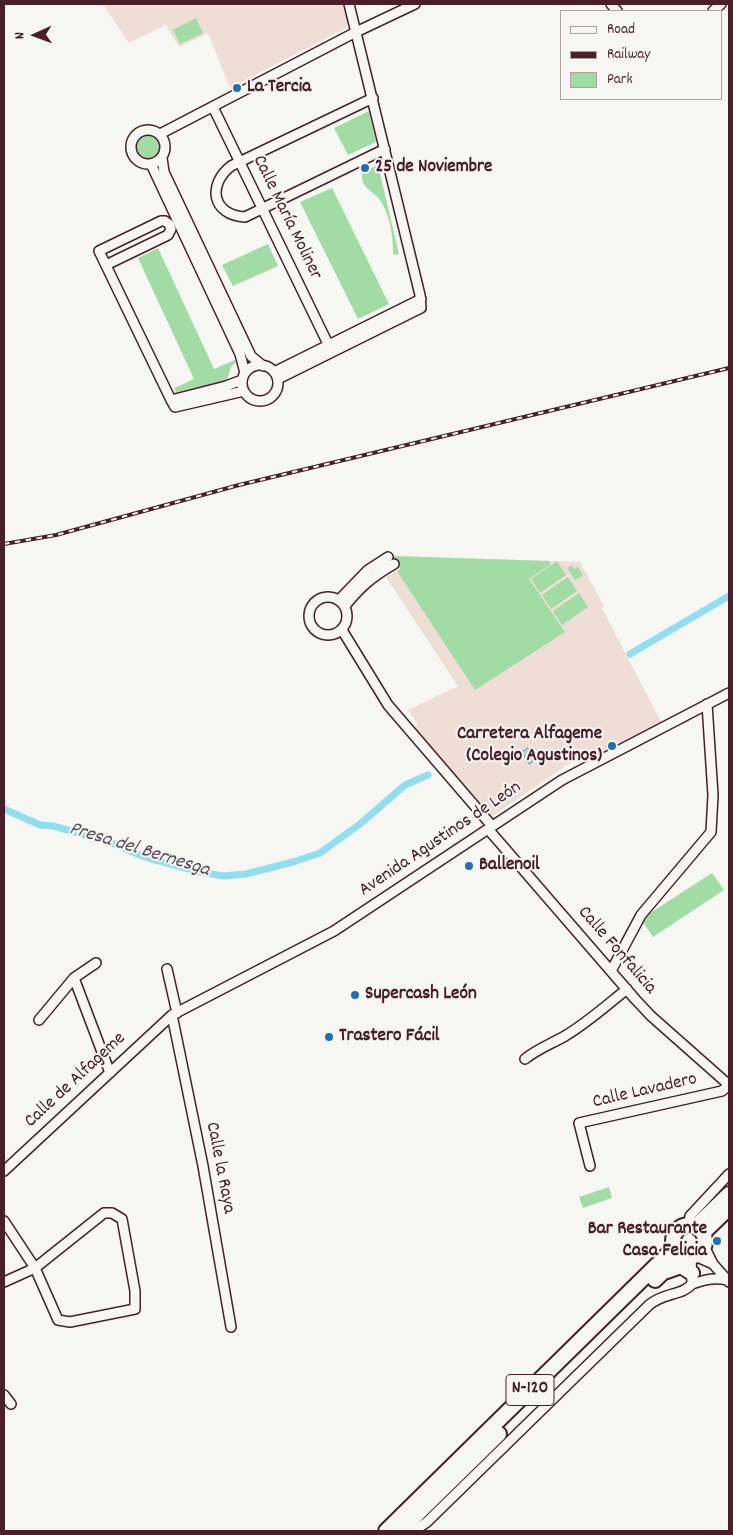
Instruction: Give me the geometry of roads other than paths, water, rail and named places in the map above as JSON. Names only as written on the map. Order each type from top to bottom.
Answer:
[{"type":"highway","name":"N-120","points":[[400,1531],[662,1274],[692,1243],[729,1194]]},
{"type":"highway","name":"N-120","points":[[386,1531],[729,1208]]},
{"type":"highway","points":[[662,1274],[681,1266],[692,1278]]},
{"type":"street","points":[[276,376],[421,308],[421,299],[350,4]]},
{"type":"street","points":[[160,134],[356,32],[415,4]]},
{"type":"street","points":[[373,98],[231,166],[218,179],[216,196],[220,205],[227,212],[245,217],[385,149]]},
{"type":"street","name":"Calle María Moliner","points":[[213,107],[328,344]]},
{"type":"street","points":[[162,158],[151,164],[142,162],[134,156],[132,141],[138,133],[152,130],[160,134],[165,146],[162,158],[164,172],[251,356],[276,376]]},
{"type":"street","points":[[151,164],[240,354],[244,377],[244,391],[252,399],[263,401],[273,396],[276,391],[276,376]]},
{"type":"street","points":[[106,265],[168,234],[170,231],[169,224],[161,221],[99,251],[175,407],[244,391]]},
{"type":"street","points":[[276,376],[328,344],[421,299]]},
{"type":"street","points":[[171,400],[226,386],[244,377],[253,367],[263,366]]},
{"type":"street","points":[[342,603],[391,560]]},
{"type":"street","points":[[331,597],[342,603],[348,614],[347,623],[340,632],[330,636],[322,635],[315,631],[310,624],[309,616],[311,608],[316,602],[323,598],[331,597]]},
{"type":"street","name":"Calle Fonfalicia","points":[[340,632],[388,705],[489,828],[611,971],[651,1016],[729,1085]]},
{"type":"street","name":"Avenida Agustinos de León","points":[[174,1014],[334,931],[562,780],[729,693]]},
{"type":"street","points":[[611,971],[641,915],[711,832],[713,795],[707,704]]},
{"type":"street","points":[[39,1020],[74,978],[96,963]]},
{"type":"street","name":"Calle la Raya","points":[[167,969],[231,1327]]},
{"type":"street","points":[[74,978],[110,1072]]},
{"type":"street","points":[[525,1059],[538,1049],[564,1036],[592,1018],[627,989]]},
{"type":"street","name":"Calle de Alfageme","points":[[4,1171],[174,1014]]},
{"type":"street","name":"Calle Lavadero","points":[[590,1166],[579,1123],[722,1091],[729,1085]]},
{"type":"street","points":[[414,1531],[428,1526],[649,1305],[666,1295],[688,1289],[692,1278],[690,1216],[729,1174]]},
{"type":"street","points":[[4,1282],[35,1268],[104,1213],[112,1213],[122,1219],[136,1291],[135,1309],[70,1322],[58,1320],[35,1268],[6,1227]]},
{"type":"street","points":[[692,1243],[728,1281]]},
{"type":"street","points":[[692,1278],[719,1278],[728,1281]]},
{"type":"street","points":[[4,1394],[11,1404]]},
{"type":"water","points":[[528,748],[536,760],[529,764],[522,752]]},
{"type":"waterway","name":"Presa del Bernesga","points":[[630,654],[729,596]]},
{"type":"waterway","name":"Presa del Bernesga","points":[[4,809],[40,825],[53,826],[108,841],[152,859],[223,876],[246,874],[320,853],[360,824],[405,785],[428,775]]},
{"type":"railway","points":[[4,544],[56,535],[239,485],[729,368]]},
{"type":"place","name":"La Tercia","points":[[237,88]]},
{"type":"place","name":"25 de Noviembre","points":[[365,168]]},
{"type":"place","name":"Carretera Alfageme (Colegio Agustinos)","points":[[612,746]]},
{"type":"place","name":"Ballenoil","points":[[469,866]]},
{"type":"place","name":"Supercash León","points":[[355,995]]},
{"type":"place","name":"Trastero Fácil","points":[[329,1037]]},
{"type":"place","name":"Bar Restaurante Casa Felicia","points":[[717,1241]]}]
